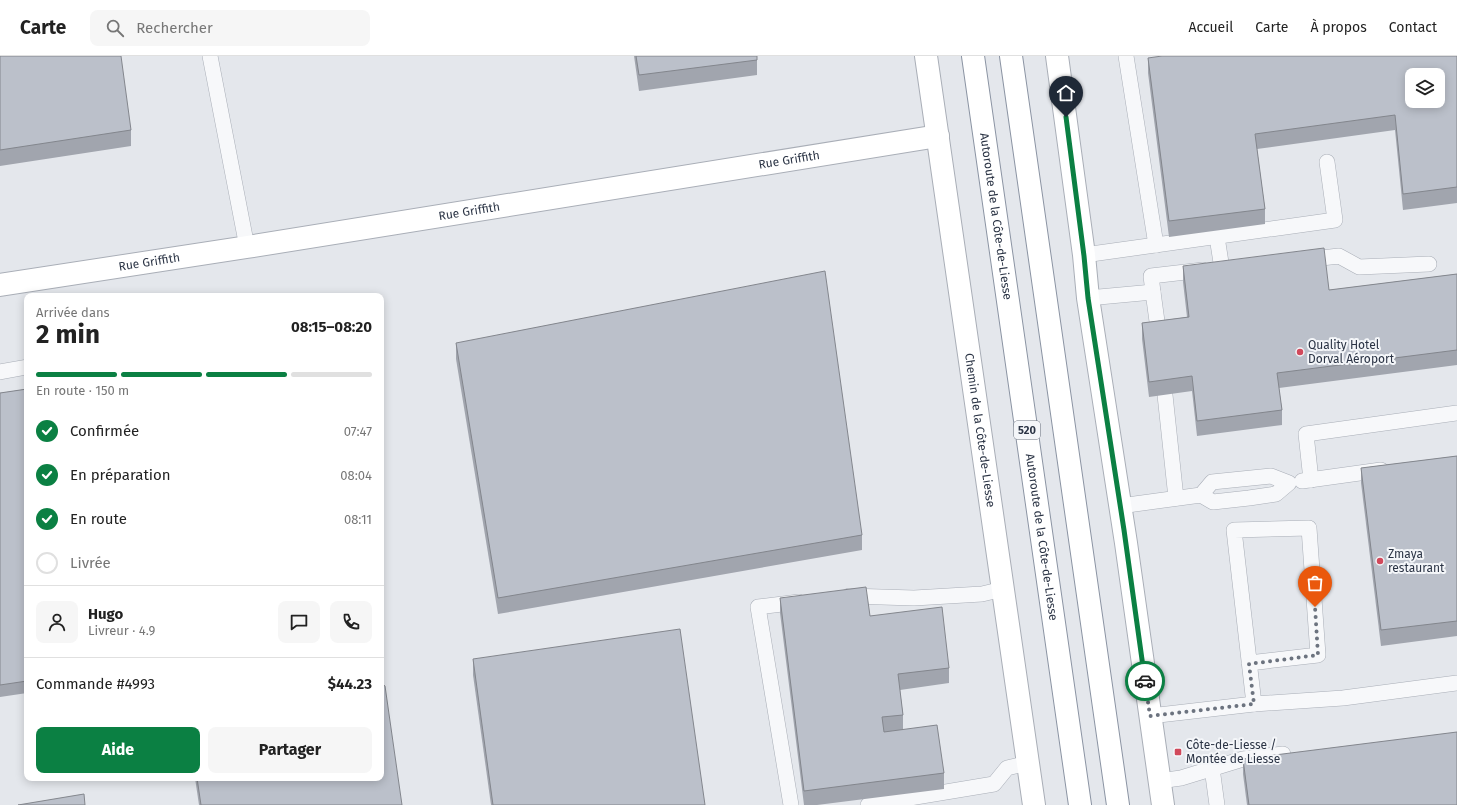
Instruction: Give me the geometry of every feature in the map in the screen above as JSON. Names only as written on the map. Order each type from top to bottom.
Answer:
[{"type":"main road","name":"Chemin de la Côte-de-Liesse","points":[[926,56],[1034,805]]},
{"type":"main road","name":"Autoroute de la Côte-de-Liesse","points":[[973,56],[1080,805]]},
{"type":"main road","points":[[1011,56],[1118,805]]},
{"type":"main road","points":[[1057,56],[1084,256],[1088,298],[1120,506],[1163,805]]},
{"type":"main road","name":"Rue Griffith","points":[[0,285],[247,248],[938,136]]},
{"type":"lane","points":[[210,56],[247,248]]},
{"type":"lane","points":[[1126,56],[1156,245]]},
{"type":"lane","points":[[1084,256],[1334,220],[1327,162]]},
{"type":"lane","points":[[1217,237],[1222,268]]},
{"type":"lane","points":[[1292,261],[1340,256],[1359,267],[1428,264]]},
{"type":"lane","points":[[1159,336],[1151,276],[1237,267]]},
{"type":"lane","points":[[1088,298],[1154,292]]},
{"type":"lane","points":[[0,372],[24,368]]},
{"type":"lane","points":[[1165,395],[1176,498]]},
{"type":"lane","points":[[1311,480],[1306,434],[1457,413]]},
{"type":"lane","points":[[1202,495],[1212,482],[1271,476],[1289,483],[1396,468]]},
{"type":"lane","points":[[1120,506],[1202,495],[1213,502],[1249,498],[1276,494],[1289,483]]},
{"type":"lane","points":[[1249,664],[1318,655],[1309,528],[1234,530],[1249,664],[1254,704]]},
{"type":"lane","points":[[832,598],[854,595],[914,598],[982,594],[1003,589]]},
{"type":"lane","points":[[791,805],[758,607],[810,601]]},
{"type":"lane","points":[[1150,716],[1254,704],[1343,698],[1457,684]]},
{"type":"lane","points":[[1159,781],[1181,778],[1243,758],[1298,752]]},
{"type":"lane","points":[[868,805],[994,784],[1007,768],[1028,763]]},
{"type":"lane","points":[[1212,768],[1218,805]]},
{"type":"building","points":[[0,56],[121,56],[131,130],[0,150]]},
{"type":"building","points":[[636,56],[757,56],[757,60],[639,75]]},
{"type":"building","points":[[1162,56],[1457,56],[1457,187],[1403,194],[1395,115],[1255,134],[1265,209],[1169,221],[1148,58]]},
{"type":"building","name":"Quality Hotel Dorval Aéroport","points":[[1324,248],[1329,290],[1457,274],[1457,350],[1277,373],[1282,410],[1197,421],[1192,376],[1149,382],[1142,323],[1189,317],[1183,266]]},
{"type":"building","points":[[825,271],[862,535],[498,598],[456,343]]},
{"type":"building","points":[[24,389],[24,681],[0,685],[0,393]]},
{"type":"building","points":[[1457,456],[1457,621],[1381,630],[1361,468]]},
{"type":"building","points":[[866,587],[870,616],[942,607],[949,668],[898,674],[903,715],[882,717],[884,732],[937,725],[944,773],[804,791],[780,598]]},
{"type":"building","points":[[680,629],[705,805],[493,805],[473,659]]},
{"type":"building","points":[[384,685],[385,686],[402,805],[201,805],[197,781],[384,781]]},
{"type":"building","points":[[1457,732],[1457,805],[1249,805],[1243,759]]},
{"type":"building","points":[[84,794],[85,805],[18,805]]},
{"type":"way so far","points":[[1145,681],[1150,716],[1254,704],[1249,664],[1318,655],[1315,607]]},
{"type":"place","name":"Quality Hotel Dorval Aéroport","points":[[1300,352]]},
{"type":"place","name":"Zmaya restaurant","points":[[1380,561]]},
{"type":"place","name":"Côte-de-Liesse / Montée de Liesse","points":[[1178,752]]},
{"type":"route","points":[[1066,117],[1086,271],[1088,298],[1124,530],[1145,681]]}]
